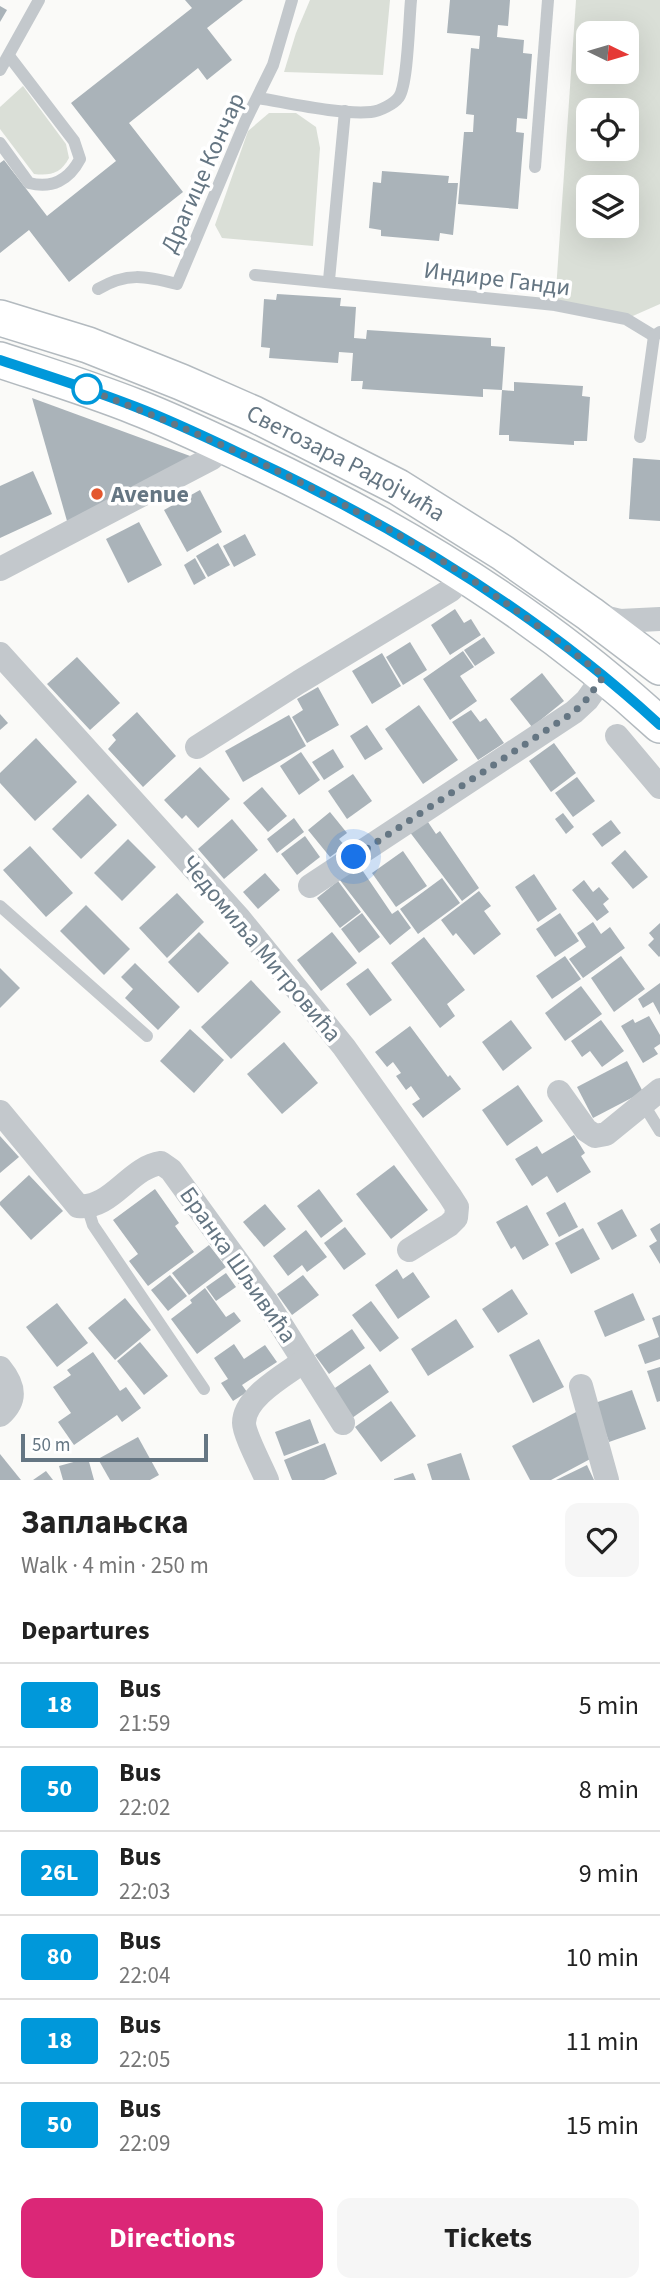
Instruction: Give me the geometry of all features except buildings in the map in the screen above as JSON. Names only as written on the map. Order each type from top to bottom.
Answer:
[{"type":"main road","name":"Светозара Радојчића","points":[[0,318],[88,345],[181,382],[254,414],[364,469],[450,519],[590,614],[660,667]]},
{"type":"main road","name":"Светозара Радојчића","points":[[0,360],[137,407],[221,444],[365,515],[464,575],[541,628],[604,676],[660,725]]},
{"type":"street","points":[[0,569],[212,458],[221,444]]},
{"type":"street","points":[[197,747],[451,590],[464,575]]},
{"type":"street","points":[[590,614],[620,621],[660,619]]},
{"type":"street","name":"Чедомиља Митровића","points":[[0,654],[239,918],[344,1046],[450,1196],[457,1208],[456,1218],[409,1250]]},
{"type":"street","points":[[310,886],[574,712],[604,676]]},
{"type":"street","points":[[617,736],[660,787]]},
{"type":"street","points":[[559,1092],[586,1130],[596,1136],[606,1135],[652,1098]]},
{"type":"street","points":[[0,1112],[74,1204],[87,1206]]},
{"type":"street","name":"Бранка Шљивића","points":[[87,1206],[97,1204],[148,1165],[161,1163],[171,1170],[266,1301],[343,1423]]},
{"type":"street","name":"Бранка Шљивића","points":[[267,1480],[244,1424],[247,1411],[253,1399],[304,1361]]},
{"type":"street","points":[[0,1368],[13,1392],[13,1400],[0,1415]]},
{"type":"street","points":[[581,1386],[607,1480]]},
{"type":"lane","points":[[0,70],[39,0]]},
{"type":"lane","name":"Драгице Кончар","points":[[98,289],[113,281],[136,276],[177,284],[245,122],[273,65],[292,0]]},
{"type":"lane","points":[[258,99],[345,111],[373,112],[387,106],[399,96],[404,81],[411,0]]},
{"type":"lane","points":[[535,167],[548,0]]},
{"type":"lane","points":[[0,143],[29,183],[42,186],[60,182],[74,171],[80,159],[75,141],[9,56]]},
{"type":"lane","points":[[329,281],[345,111]]},
{"type":"lane","name":"Индире Ганди","points":[[255,275],[555,305],[626,320],[657,334]]},
{"type":"lane","points":[[640,437],[657,334]]},
{"type":"lane","points":[[0,906],[147,1036]]},
{"type":"lane","points":[[652,1098],[660,1131]]},
{"type":"lane","points":[[87,1206],[93,1225],[204,1389]]},
{"type":"shaded area","points":[[310,0],[390,0],[383,75],[284,72]]},
{"type":"shaded area","points":[[576,0],[660,0],[660,304],[626,319],[555,305]]},
{"type":"shaded area","points":[[23,86],[66,144],[69,158],[63,167],[55,172],[34,174],[0,129],[0,107]]},
{"type":"shaded area","points":[[269,113],[296,113],[316,127],[320,148],[313,246],[222,238],[215,225],[248,131]]},
{"type":"bus line","name":"18","points":[[0,360],[137,407],[316,489],[365,515],[450,565],[541,628],[626,693],[660,725]]},
{"type":"place","name":"Avenue","points":[[97,494]]},
{"type":"route","points":[[87,389],[78,386],[137,407],[194,432],[365,515],[450,565],[541,628],[604,676],[574,712],[354,857]]}]
